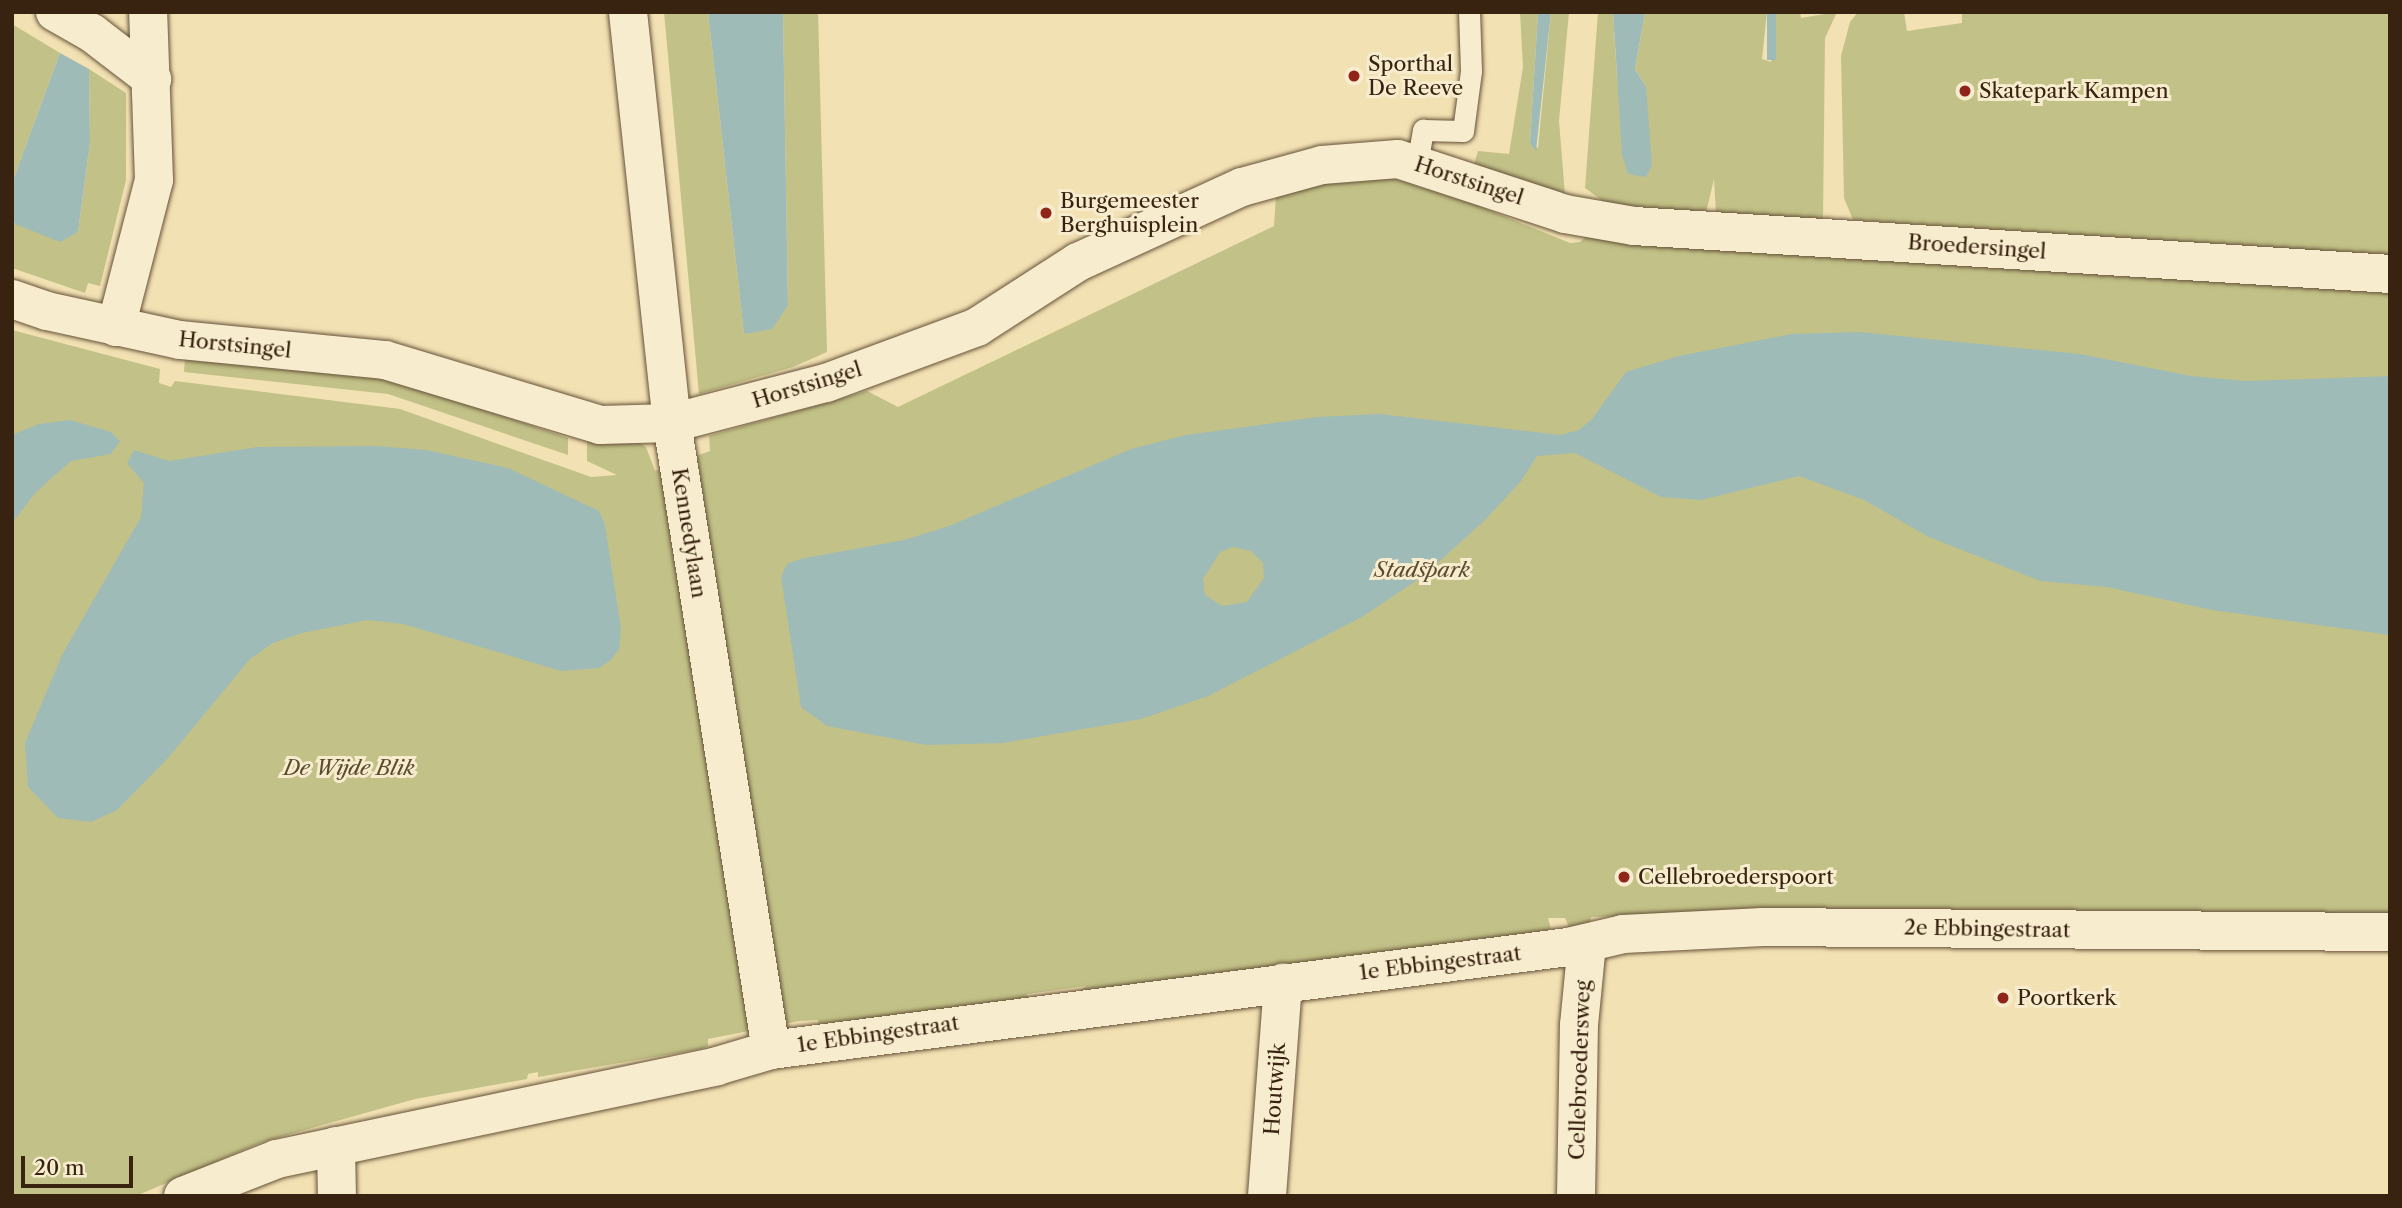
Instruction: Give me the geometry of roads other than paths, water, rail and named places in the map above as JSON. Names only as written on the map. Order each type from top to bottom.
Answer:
[{"type":"street","points":[[55,12],[92,33],[152,79]]},
{"type":"street","points":[[116,327],[154,180],[148,12]]},
{"type":"street","name":"Kennedylaan","points":[[628,12],[672,423],[771,1050]]},
{"type":"street","name":"Horstsingel","points":[[12,299],[116,327],[180,340],[384,360],[600,425],[672,423],[827,383],[977,327],[1078,262],[1242,187],[1322,165],[1398,159],[1565,214]]},
{"type":"street","name":"Broedersingel","points":[[1565,214],[1634,226],[2390,274]]},
{"type":"street","name":"2e Ebbingestraat","points":[[1587,943],[1623,934],[1763,927],[2390,932]]},
{"type":"street","name":"1e Ebbingestraat","points":[[183,1196],[277,1159],[717,1066],[771,1050],[1587,943]]},
{"type":"street","name":"Cellebroedersweg","points":[[1576,1196],[1579,1025],[1587,943]]},
{"type":"street","name":"Houtwijk","points":[[1267,1196],[1283,983]]},
{"type":"street","points":[[336,1146],[337,1196]]},
{"type":"lane","points":[[1417,164],[1423,130],[1463,131],[1471,71],[1469,12]]},
{"type":"water","points":[[708,12],[783,12],[788,305],[772,329],[744,334]]},
{"type":"water","points":[[1538,12],[1551,12],[1536,151],[1530,143]]},
{"type":"water","points":[[1613,12],[1645,12],[1635,69],[1646,87],[1652,165],[1646,177],[1628,174],[1622,155]]},
{"type":"water","points":[[1767,12],[1776,12],[1776,60],[1767,60]]},
{"type":"water","points":[[60,53],[89,69],[90,142],[78,232],[60,242],[15,224],[12,218],[12,183]]},
{"type":"water","points":[[1859,332],[2080,354],[2191,376],[2247,381],[2390,376],[2390,635],[2212,610],[2107,587],[2040,581],[1929,537],[1864,500],[1799,476],[1701,500],[1661,497],[1575,453],[1537,456],[1521,481],[1484,521],[1423,576],[1362,617],[1208,696],[1141,719],[1003,743],[926,745],[827,726],[801,707],[781,577],[787,564],[800,559],[904,540],[949,526],[1131,449],[1186,435],[1317,417],[1380,414],[1560,435],[1579,430],[1592,419],[1626,372],[1679,356],[1792,334]],"holes":[[[1233,547],[1251,551],[1263,563],[1264,578],[1247,602],[1222,606],[1205,595],[1203,579],[1220,552]]]},
{"type":"water","points":[[70,420],[111,432],[120,441],[111,454],[71,461],[36,492],[12,523],[12,435],[39,424]]},
{"type":"water","points":[[376,446],[426,450],[508,468],[599,511],[605,525],[621,629],[619,649],[611,660],[599,668],[561,671],[403,624],[367,620],[302,633],[273,643],[250,659],[168,758],[117,810],[91,822],[58,818],[28,787],[25,743],[62,655],[141,517],[144,483],[127,463],[134,450],[169,461],[257,447]]},
{"type":"place","name":"Sporthal De Reeve","points":[[1354,76]]},
{"type":"place","name":"Skatepark Kampen","points":[[1965,91]]},
{"type":"place","name":"Burgemeester Berghuisplein","points":[[1046,213]]},
{"type":"place","name":"Cellebroederspoort","points":[[1624,877]]},
{"type":"place","name":"Poortkerk","points":[[2003,998]]},
{"type":"park label","name":"Stadspark","points":[[1422,570]]},
{"type":"park label","name":"De Wijde Blik","points":[[349,768]]}]
